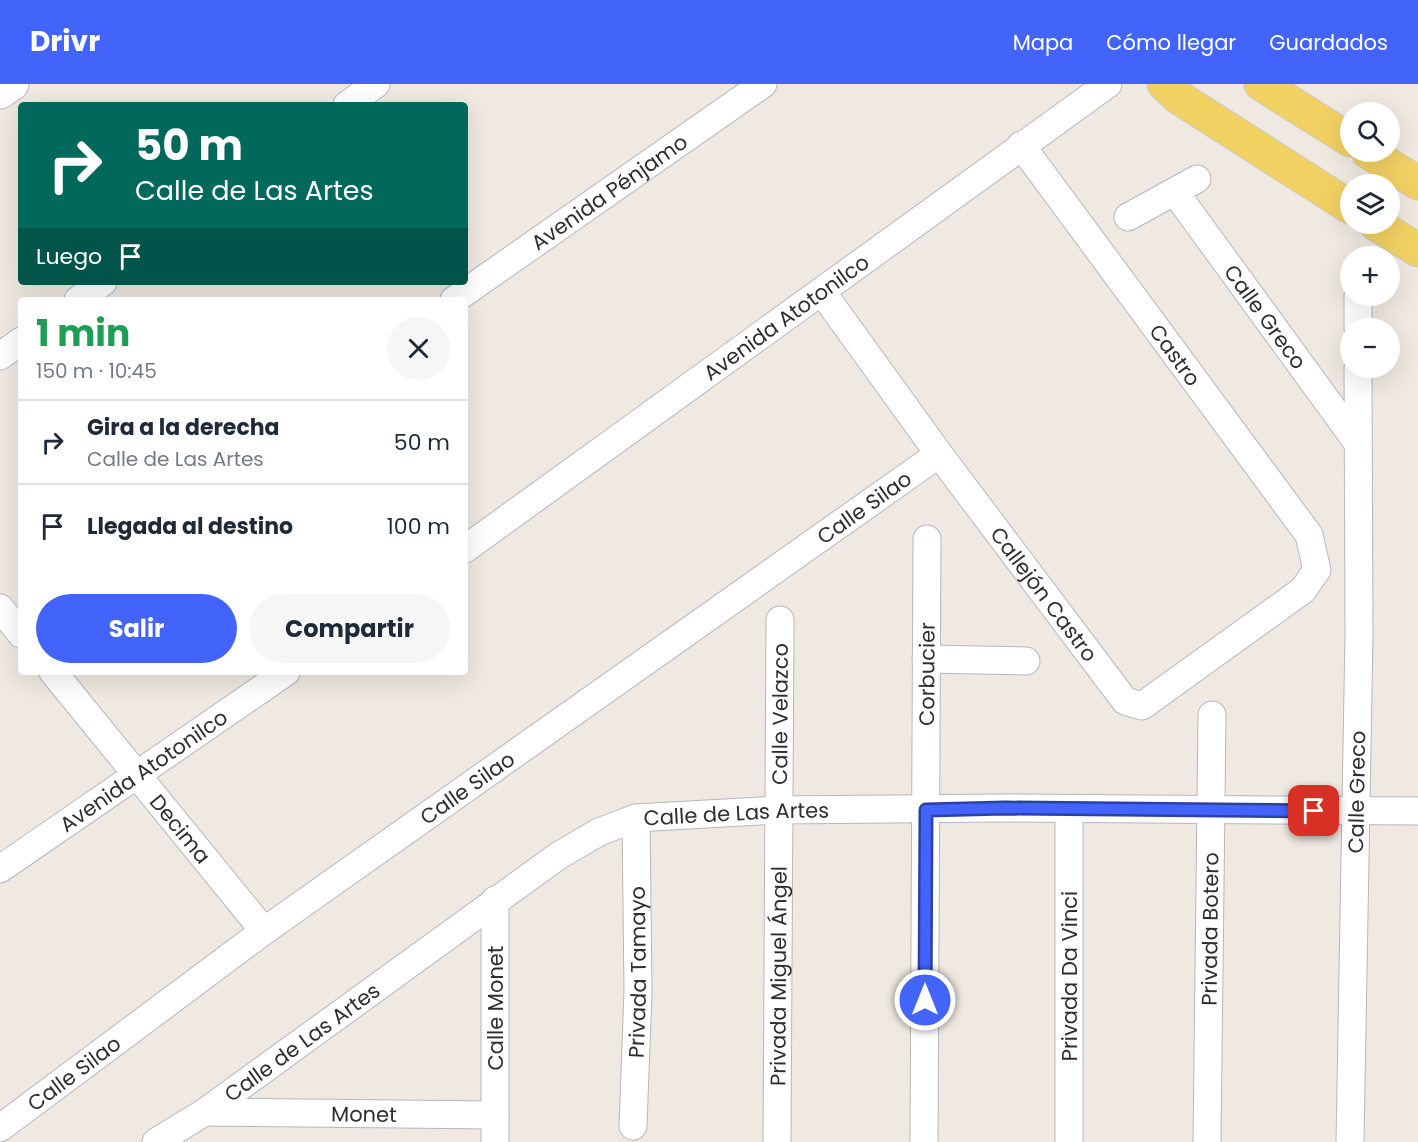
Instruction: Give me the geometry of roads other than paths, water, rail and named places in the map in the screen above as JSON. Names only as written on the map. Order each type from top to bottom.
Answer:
[{"type":"main road","points":[[1164,84],[1178,97],[1340,201]]},
{"type":"main road","points":[[1261,84],[1340,134]]},
{"type":"main road","points":[[1384,162],[1418,183]]},
{"type":"main road","points":[[1392,234],[1418,250]]},
{"type":"street","points":[[0,92],[12,84]]},
{"type":"street","points":[[351,102],[376,84]]},
{"type":"street","name":"Avenida Pénjamo","points":[[458,297],[763,84]]},
{"type":"street","name":"Avenida Atotonilco","points":[[468,547],[1108,84]]},
{"type":"street","name":"Castro","points":[[1021,146],[1309,535],[1317,570]]},
{"type":"street","name":"Calle Greco","points":[[1128,217],[1186,185],[1357,442]]},
{"type":"street","points":[[82,297],[98,285]]},
{"type":"street","name":"Callejón Castro","points":[[822,292],[939,454],[1125,701],[1142,706],[1303,590],[1317,570]]},
{"type":"street","points":[[0,356],[18,343]]},
{"type":"street","name":"Calle Greco","points":[[1350,1142],[1359,634],[1358,378]]},
{"type":"street","name":"Calle Silao","points":[[0,1128],[264,931],[939,454]]},
{"type":"street","name":"Corbucier","points":[[924,1142],[927,539]]},
{"type":"street","name":"Calle Velazco","points":[[779,810],[780,620]]},
{"type":"street","points":[[926,658],[1026,661]]},
{"type":"street","name":"Decima","points":[[54,675],[264,931]]},
{"type":"street","name":"Avenida Atotonilco","points":[[0,869],[282,675]]},
{"type":"street","name":"Privada Botero","points":[[1207,1142],[1209,811],[1212,715]]},
{"type":"street","name":"Calle de Las Artes","points":[[156,1142],[205,1112],[495,900],[589,838],[636,818],[779,810],[1418,811]]},
{"type":"street","name":"Privada Miguel Ángel","points":[[777,1142],[779,810]]},
{"type":"street","name":"Privada Da Vinci","points":[[1069,1142],[1070,810]]},
{"type":"street","name":"Privada Tamayo","points":[[633,1126],[638,992],[636,818]]},
{"type":"street","name":"Calle Monet","points":[[495,900],[495,1115]]},
{"type":"street","name":"Monet","points":[[205,1112],[495,1115]]},
{"type":"street","points":[[495,1115],[495,1142]]}]
